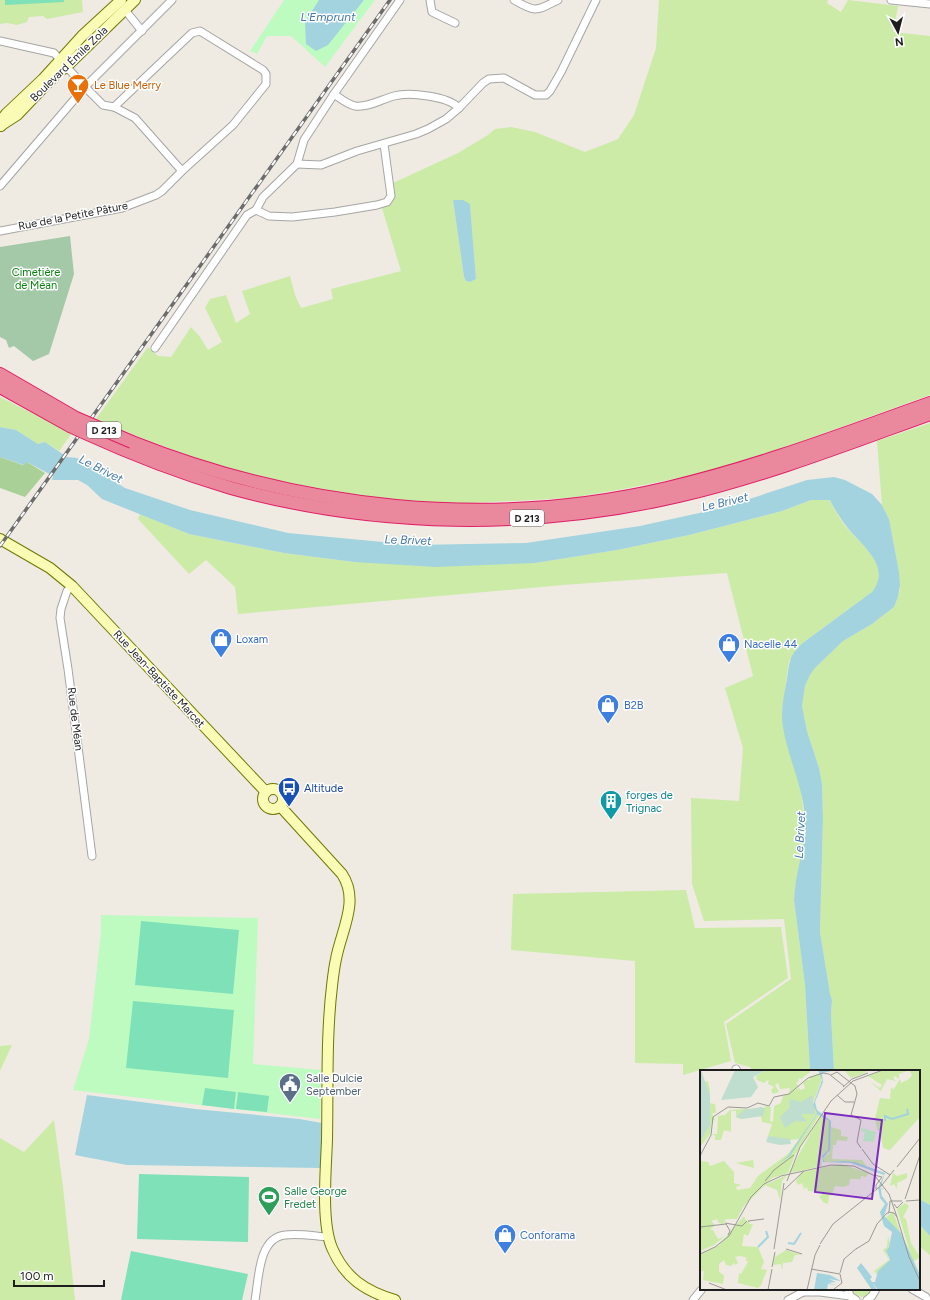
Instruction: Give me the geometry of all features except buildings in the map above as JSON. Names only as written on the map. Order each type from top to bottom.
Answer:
[{"type":"highway","points":[[0,365],[24,383],[24,395],[8,397],[0,392]]},
{"type":"highway","name":"D 213","points":[[0,374],[24,395]]},
{"type":"highway","name":"D 213","points":[[0,387],[24,395],[73,422],[177,470],[230,487],[276,499],[318,507],[403,517],[455,520],[564,516],[594,512],[681,495],[742,479],[783,466],[930,414]]},
{"type":"highway","name":"D 213","points":[[129,447],[230,476],[318,496],[388,505],[436,509],[533,508],[620,497],[710,477],[774,458],[930,403]]},
{"type":"street","name":"Boulevard Émile Zola","points":[[0,126],[17,115],[57,72],[82,36],[121,0]]},
{"type":"street","name":"Boulevard Émile Zola","points":[[63,63],[135,0]]},
{"type":"street","points":[[0,186],[85,87],[172,0]]},
{"type":"street","points":[[155,348],[247,215],[256,210],[264,197],[297,164],[304,140],[334,94],[400,0]]},
{"type":"street","points":[[430,0],[432,12],[455,23]]},
{"type":"street","points":[[514,0],[530,9],[535,10],[558,0]]},
{"type":"street","points":[[297,164],[321,165],[357,151],[384,144],[428,129],[446,119],[489,79],[504,78],[535,95],[546,95],[561,72],[596,0]]},
{"type":"street","points":[[891,0],[930,4]]},
{"type":"street","points":[[125,10],[142,30]]},
{"type":"street","name":"Rue de la Petite Pâture","points":[[0,231],[122,208],[162,191],[233,125],[266,84],[266,74],[263,70],[200,31],[192,32],[114,108]]},
{"type":"street","points":[[0,41],[54,53],[103,105],[114,108],[135,118],[182,171]]},
{"type":"street","points":[[334,94],[346,103],[355,106],[365,106],[404,94],[440,98],[457,105],[459,108]]},
{"type":"street","points":[[256,210],[269,216],[292,217],[335,212],[387,202],[391,196],[384,144]]},
{"type":"street","name":"Rue Jean-Baptiste Marcet","points":[[0,539],[50,568],[72,586],[266,792],[263,800],[265,805],[272,809],[280,806]]},
{"type":"street","name":"Rue de Méan","points":[[72,586],[67,591],[61,609],[60,618],[92,856]]},
{"type":"street","points":[[266,792],[271,789],[280,792],[283,801],[280,806],[342,874],[347,882],[350,894],[350,905],[336,958],[329,1022],[325,1205],[328,1237],[332,1249],[349,1276],[364,1288],[394,1300]]},
{"type":"street","points":[[256,1300],[262,1260],[265,1250],[270,1242],[276,1237],[285,1235],[328,1237]]},
{"type":"street","points":[[693,1300],[701,1290]]},
{"type":"street","points":[[913,1290],[917,1293],[917,1300]]},
{"type":"street","points":[[913,1290],[926,1297],[927,1300]]},
{"type":"street","points":[[788,1300],[806,1291],[851,1295]]},
{"type":"street","points":[[867,1300],[875,1291]]},
{"type":"street","points":[[875,1291],[878,1300]]},
{"type":"green space","points":[[0,0],[82,0],[83,12],[47,19],[43,16],[29,17],[27,22],[17,25],[7,23],[0,24]]},
{"type":"green space","points":[[5,0],[64,0],[64,2],[5,5]]},
{"type":"green space","points":[[284,0],[375,0],[325,67],[291,36],[267,36],[257,54],[250,51]]},
{"type":"green space","points":[[659,0],[828,0],[827,3],[841,12],[848,0],[898,6],[893,32],[930,36],[930,395],[756,458],[698,474],[570,498],[471,503],[432,503],[360,496],[263,478],[207,462],[144,439],[96,419],[148,347],[158,356],[171,357],[191,327],[200,337],[208,350],[222,342],[205,308],[210,299],[226,295],[236,323],[250,314],[242,291],[290,276],[295,295],[301,308],[333,299],[331,289],[401,271],[382,208],[391,201],[393,183],[458,153],[488,135],[495,129],[511,127],[535,132],[585,152],[618,139],[634,115],[656,48]],"holes":[[[453,200],[470,204],[476,279],[470,282],[466,281],[464,277]]]},
{"type":"green space","name":"Cimetière de Méan","points":[[70,236],[74,274],[49,354],[33,361],[14,346],[9,348],[6,340],[0,337],[0,247]]},
{"type":"green space","points":[[0,397],[72,433],[59,451],[45,442],[38,444],[16,430],[0,427]]},
{"type":"green space","points":[[930,423],[930,1205],[920,1200],[920,1070],[834,1070],[831,1014],[832,1000],[820,932],[823,818],[822,784],[819,768],[807,731],[802,706],[805,686],[815,668],[843,641],[872,624],[894,607],[898,597],[900,589],[899,572],[889,519],[882,505],[877,441]]},
{"type":"green space","points":[[0,457],[23,465],[27,462],[45,473],[25,497],[0,488]]},
{"type":"green space","points":[[811,500],[830,500],[846,527],[872,556],[879,573],[877,582],[872,592],[804,642],[789,661],[782,710],[790,753],[800,786],[805,820],[804,844],[795,887],[794,900],[805,985],[810,1070],[752,1070],[750,1067],[735,1063],[726,1024],[791,979],[784,919],[704,921],[692,884],[691,798],[739,801],[743,748],[725,688],[753,676],[727,573],[563,585],[238,614],[235,587],[206,560],[189,574],[138,519],[140,514],[189,534],[284,553],[354,562],[535,563],[617,550],[689,535],[782,511]]},
{"type":"green space","points":[[686,890],[695,928],[781,927],[788,978],[724,1022],[731,1061],[683,1075],[683,1064],[635,1063],[635,961],[511,950],[513,894]]},
{"type":"green space","points":[[101,915],[258,918],[253,1064],[321,1070],[320,1119],[73,1090],[89,1039],[101,933]]},
{"type":"green space","points":[[141,921],[239,930],[233,994],[135,985]]},
{"type":"green space","points":[[133,1001],[234,1010],[228,1078],[126,1068]]},
{"type":"green space","points":[[12,1045],[0,1071],[0,1046]]},
{"type":"green space","points":[[205,1088],[236,1092],[234,1109],[202,1105]]},
{"type":"green space","points":[[238,1092],[269,1096],[267,1112],[236,1109]]},
{"type":"green space","points":[[54,1120],[75,1300],[0,1300],[0,1138],[24,1152]]},
{"type":"green space","points":[[139,1174],[249,1177],[248,1242],[137,1239]]},
{"type":"green space","points":[[920,1225],[930,1236],[930,1255],[920,1247]]},
{"type":"green space","points":[[131,1251],[248,1274],[242,1300],[121,1300]]},
{"type":"green space","points":[[852,1290],[872,1290],[868,1295],[862,1297]]},
{"type":"water","name":"L'Emprunt","points":[[319,0],[364,0],[328,45],[316,51],[306,44],[305,22]]},
{"type":"water","points":[[453,200],[463,200],[470,204],[476,279],[470,282],[466,281],[464,277]]},
{"type":"water","points":[[0,427],[16,430],[38,444],[45,442],[67,457],[77,458],[125,488],[190,510],[288,533],[414,545],[526,543],[640,526],[722,508],[807,480],[834,477],[845,480],[872,494],[882,505],[889,519],[899,572],[900,585],[898,597],[894,607],[872,624],[843,641],[815,668],[805,686],[802,706],[807,731],[819,768],[822,784],[823,818],[820,932],[832,1000],[831,1014],[834,1070],[810,1070],[805,985],[794,900],[796,880],[804,840],[805,818],[804,806],[785,738],[782,715],[790,662],[795,651],[804,642],[872,592],[877,583],[879,574],[873,557],[844,524],[830,500],[811,500],[782,511],[689,535],[617,550],[535,563],[436,567],[354,562],[284,553],[189,534],[102,499],[87,485],[78,480],[52,480],[53,476],[27,462],[24,465],[0,457]]},
{"type":"water","points":[[87,1095],[195,1109],[299,1119],[322,1123],[321,1168],[127,1165],[75,1155]]},
{"type":"water","points":[[920,1200],[930,1205],[930,1236],[920,1225]]},
{"type":"railway","points":[[0,546],[390,0]]},
{"type":"place","name":"Le Blue Merry","points":[[78,104]]},
{"type":"place","name":"Loxam","points":[[221,658]]},
{"type":"place","name":"Nacelle 44","points":[[729,664]]},
{"type":"place","name":"B2B","points":[[608,724]]},
{"type":"place","name":"Altitude","points":[[289,808]]},
{"type":"place","name":"forges de Trignac","points":[[611,820]]},
{"type":"place","name":"Salle Dulcie September","points":[[290,1104]]},
{"type":"place","name":"Salle George Fredet","points":[[269,1216]]},
{"type":"place","name":"Conforama","points":[[505,1254]]},
{"type":"water label","name":"Le Brivet","points":[[101,469]]},
{"type":"water label","name":"Le Brivet","points":[[725,502]]},
{"type":"water label","name":"Le Brivet","points":[[408,540]]},
{"type":"water label","name":"Le Brivet","points":[[800,835]]}]
